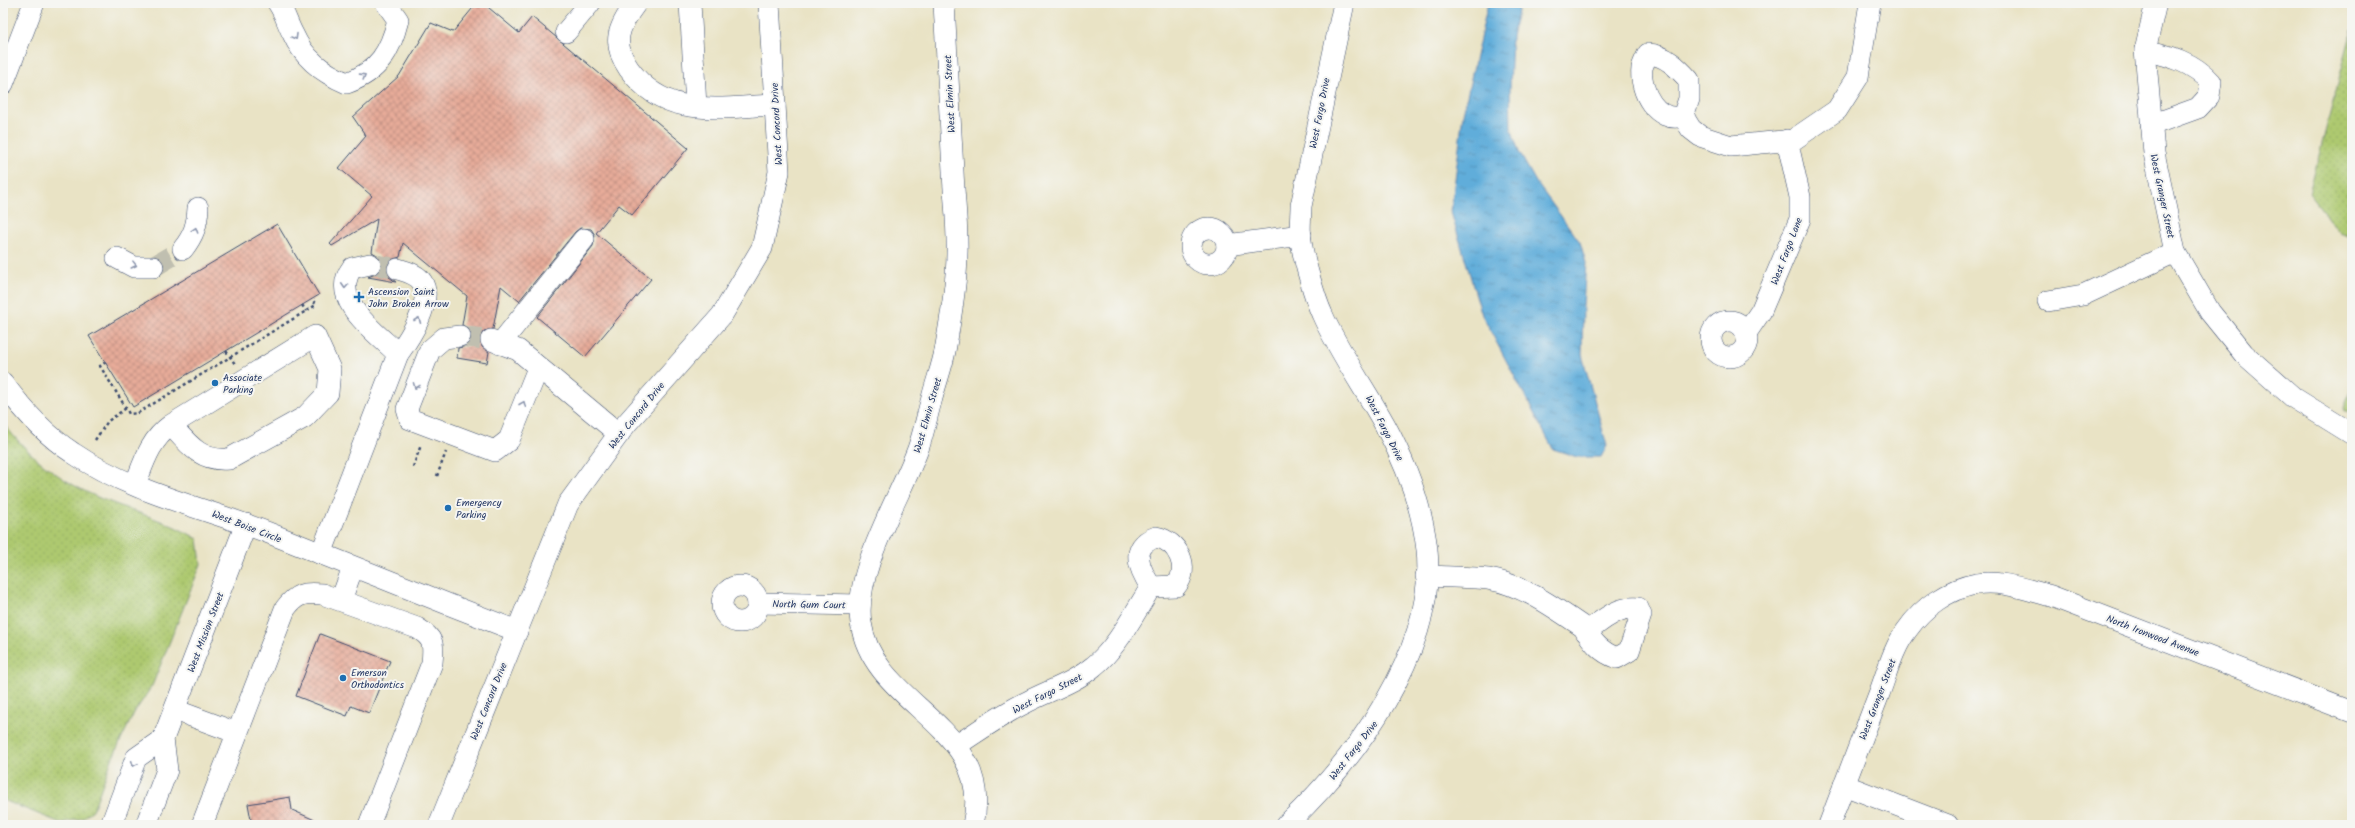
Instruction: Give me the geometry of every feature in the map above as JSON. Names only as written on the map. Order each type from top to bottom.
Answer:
[{"type":"street","points":[[3,84],[34,3]]},
{"type":"street","points":[[278,3],[285,13],[292,34],[307,56],[327,75],[347,83],[363,77],[376,66],[385,55],[393,41],[398,20],[386,3]]},
{"type":"street","points":[[566,32],[590,3]]},
{"type":"street","points":[[636,3],[618,35],[620,56],[640,84],[658,97],[681,105],[775,105]]},
{"type":"street","points":[[690,3],[696,106]]},
{"type":"street","name":"West Concord Drive","points":[[439,825],[568,504],[619,434],[722,315],[762,248],[779,172],[769,3]]},
{"type":"street","name":"West Elmin Street","points":[[944,3],[957,255],[945,352],[918,448],[867,568],[861,589],[860,605],[861,624],[867,644],[880,669],[900,690],[941,726],[957,745],[971,770],[976,791],[973,825]]},
{"type":"street","name":"West Fargo Drive","points":[[1286,825],[1315,798],[1378,717],[1415,642],[1426,592],[1427,550],[1413,483],[1386,427],[1322,313],[1301,235],[1301,206],[1343,3]]},
{"type":"street","points":[[1683,116],[1691,129],[1700,136],[1731,146],[1793,140],[1837,110],[1858,77],[1870,3]]},
{"type":"street","name":"West Granger Street","points":[[2048,301],[2083,295],[2175,252],[2154,153],[2145,50],[2156,3]]},
{"type":"street","points":[[2145,50],[2172,57],[2200,70],[2211,82],[2209,96],[2198,108],[2151,125]]},
{"type":"street","name":"West Fargo Lane","points":[[1746,333],[1761,311],[1800,219],[1800,197],[1787,140]]},
{"type":"street","points":[[183,249],[193,237],[197,224],[198,208]]},
{"type":"street","points":[[1227,245],[1301,235]]},
{"type":"street","points":[[584,239],[496,342],[518,350],[619,434]]},
{"type":"street","points":[[2175,252],[2210,312],[2244,354],[2294,398],[2352,434]]},
{"type":"street","points":[[117,258],[134,267],[153,267]]},
{"type":"street","points":[[370,264],[352,268],[346,275],[344,286],[345,295],[351,307],[398,354]]},
{"type":"street","points":[[321,554],[398,354],[411,338],[424,305],[426,294],[423,283],[414,274],[398,269]]},
{"type":"street","points":[[135,485],[151,444],[160,433],[171,425],[315,336],[330,368],[328,393],[305,417],[229,459],[219,460],[197,453],[171,425]]},
{"type":"street","points":[[460,336],[444,338],[430,350],[407,409],[410,419],[495,451],[509,440],[538,368]]},
{"type":"street","name":"West Boise Circle","points":[[3,383],[37,424],[50,436],[73,454],[98,468],[135,485],[246,524],[517,631]]},
{"type":"street","name":"West Mission Street","points":[[146,825],[167,770],[163,739],[246,524]]},
{"type":"street","points":[[341,600],[353,567]]},
{"type":"street","points":[[1426,576],[1489,579],[1518,588],[1552,605],[1583,627],[1586,632]]},
{"type":"street","name":"North Ironwood Avenue","points":[[1951,592],[1976,584],[1994,583],[2051,596],[2352,712]]},
{"type":"street","name":"West Fargo Street","points":[[957,745],[998,718],[1046,692],[1077,679],[1095,666],[1111,649],[1151,588]]},
{"type":"street","points":[[202,825],[285,609],[294,597],[307,592],[322,594],[341,600],[417,628],[429,635],[434,647],[432,663],[369,825]]},
{"type":"street","name":"West Granger Street","points":[[1829,825],[1892,660],[1906,631],[1923,610],[1951,592]]},
{"type":"street","name":"North Gum Court","points":[[758,603],[860,605]]},
{"type":"street","points":[[175,710],[237,733]]},
{"type":"street","points":[[111,825],[136,758],[163,739]]},
{"type":"street","points":[[1844,785],[1948,825]]},
{"type":"path","points":[[106,362],[100,366],[129,414],[138,413],[316,306],[312,299]]},
{"type":"path","points":[[302,305],[306,312]]},
{"type":"path","points":[[95,440],[108,421],[126,408]]},
{"type":"path","points":[[413,467],[422,444]]},
{"type":"path","points":[[437,476],[446,453]]},
{"type":"green space","points":[[2352,30],[2352,238],[2340,233],[2309,193]]},
{"type":"green space","points":[[2352,388],[2352,414],[2343,410]]},
{"type":"green space","points":[[3,423],[25,448],[65,480],[94,496],[166,523],[198,539],[201,564],[152,686],[134,713],[112,759],[93,810],[83,818],[61,823],[3,800]]},
{"type":"water","points":[[1488,3],[1520,3],[1512,36],[1510,89],[1511,128],[1519,152],[1536,182],[1580,242],[1586,263],[1582,355],[1607,446],[1601,457],[1577,457],[1553,449],[1482,315],[1451,212],[1463,114]]},
{"type":"building","points":[[477,3],[483,3],[519,33],[532,17],[688,148],[632,215],[619,205],[596,233],[651,279],[585,357],[537,317],[593,246],[595,235],[591,229],[580,228],[575,232],[519,301],[501,286],[493,329],[484,331],[480,336],[482,347],[489,352],[487,363],[457,358],[458,348],[467,346],[471,340],[470,329],[462,325],[467,296],[403,243],[400,257],[390,260],[386,266],[389,277],[396,282],[368,277],[378,273],[382,267],[379,256],[372,252],[377,219],[332,246],[330,244],[372,196],[339,168],[366,136],[353,117],[399,76],[431,23],[453,32]]},
{"type":"building","points":[[277,224],[319,295],[133,407],[89,336]]},
{"type":"building","name":"Emerson Orthodontics","points":[[320,634],[390,661],[369,713],[351,706],[347,716],[296,696]]},
{"type":"building","points":[[290,797],[292,810],[326,825],[252,825],[248,804]]},
{"type":"tunnel","points":[[153,267],[183,249]]},
{"type":"tunnel","points":[[370,264],[398,269]]},
{"type":"tunnel","points":[[460,336],[491,340]]},
{"type":"place","name":"Ascension Saint John Broken Arrow","points":[[359,297]]},
{"type":"place","name":"Associate Parking","points":[[215,383]]},
{"type":"place","name":"Emergency Parking","points":[[448,508]]},
{"type":"place","name":"Emerson Orthodontics","points":[[343,678]]}]
